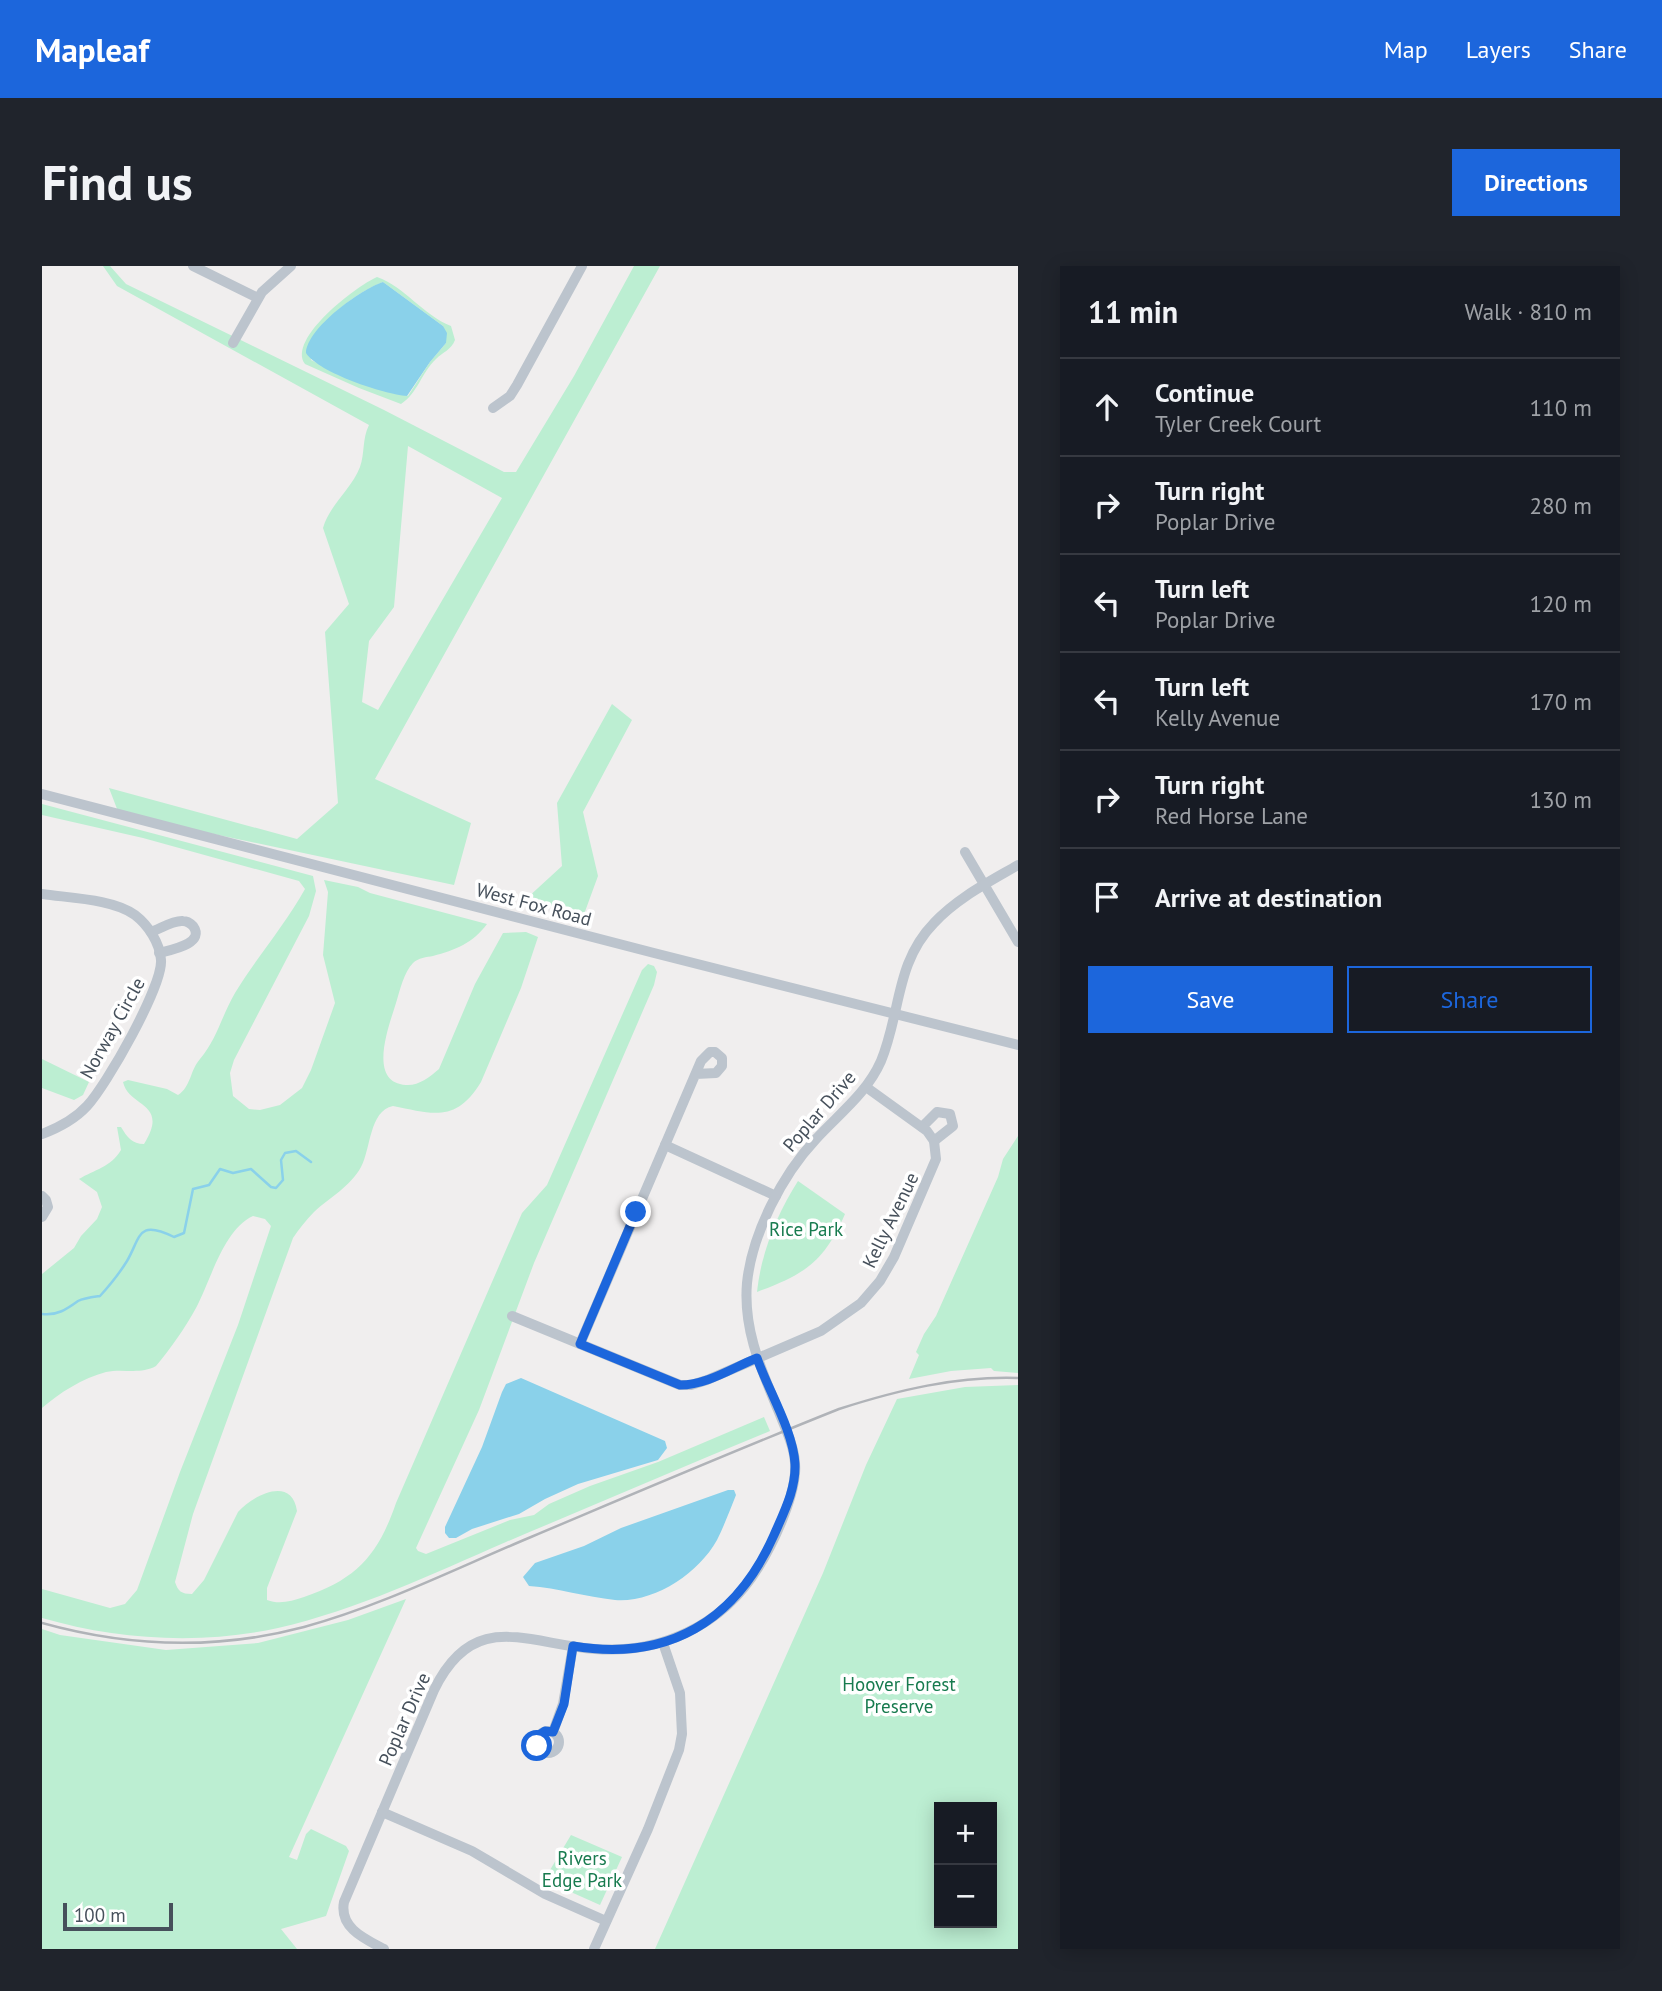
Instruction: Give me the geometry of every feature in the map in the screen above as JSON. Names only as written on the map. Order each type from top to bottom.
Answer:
[{"type":"street","points":[[193,266],[258,298]]},
{"type":"street","points":[[233,343],[258,298],[269,284],[291,266]]},
{"type":"street","points":[[493,408],[510,396],[517,386],[582,266]]},
{"type":"street","name":"West Fox Road","points":[[42,793],[1018,1045]]},
{"type":"street","points":[[964,852],[1018,942]]},
{"type":"street","name":"Poplar Drive","points":[[384,1949],[361,1937],[349,1926],[343,1912],[344,1902],[434,1690],[454,1659],[479,1642],[502,1636],[611,1650],[663,1643],[700,1627],[722,1610],[760,1566],[791,1495],[795,1473],[792,1445],[757,1358],[747,1320],[747,1284],[756,1246],[776,1196],[801,1156],[866,1087],[881,1061],[902,979],[914,948],[934,923],[959,901],[1018,865]]},
{"type":"street","name":"Norway Circle","points":[[42,894],[117,905],[135,914],[151,932],[161,960],[160,977],[103,1085],[86,1107],[68,1122],[42,1134]]},
{"type":"street","points":[[151,932],[182,921],[190,923],[194,929],[190,943],[159,953]]},
{"type":"street","points":[[580,1344],[696,1074]]},
{"type":"street","points":[[866,1087],[922,1127],[934,1141]]},
{"type":"street","name":"Kelly Avenue","points":[[512,1316],[680,1385],[706,1380],[821,1331],[850,1312],[870,1293],[894,1258],[935,1165],[934,1141],[953,1126],[950,1114],[937,1112],[922,1127]]},
{"type":"street","points":[[665,1145],[776,1196]]},
{"type":"street","points":[[42,1196],[48,1207],[42,1217]]},
{"type":"street","points":[[594,1949],[671,1775],[682,1734],[680,1693],[663,1643]]},
{"type":"street","points":[[553,1732],[564,1704],[573,1646]]},
{"type":"street","points":[[382,1812],[485,1857],[545,1894],[606,1921]]},
{"type":"green space","points":[[103,266],[110,266],[126,284],[504,472],[516,472],[574,376],[634,266],[660,266],[375,779],[471,823],[454,885],[119,814],[109,788],[297,839],[338,803],[325,632],[349,604],[323,528],[330,512],[360,467],[369,425],[117,286]],"holes":[[[408,446],[502,498],[378,710],[362,702],[369,641],[394,607]]]},
{"type":"green space","points":[[377,277],[396,287],[451,326],[455,340],[431,365],[412,394],[401,404],[305,364],[302,353],[314,328],[326,314]],"holes":[[[383,282],[443,326],[446,343],[408,396],[348,378],[311,360],[309,343],[324,324],[352,299]]]},
{"type":"green space","points":[[612,704],[632,720],[583,812],[598,876],[583,917],[526,899],[562,866],[557,803]]},
{"type":"green space","points":[[42,804],[313,876],[316,891],[309,916],[234,1060],[230,1073],[233,1096],[249,1109],[260,1110],[280,1105],[302,1088],[335,1003],[323,955],[328,892],[324,880],[358,887],[370,893],[487,924],[463,945],[417,960],[407,971],[389,1024],[384,1051],[387,1074],[394,1082],[410,1085],[428,1078],[439,1069],[475,984],[503,933],[526,932],[538,937],[521,988],[481,1082],[472,1095],[453,1110],[443,1112],[432,1113],[393,1106],[385,1109],[375,1123],[361,1167],[346,1186],[314,1212],[293,1238],[193,1514],[175,1582],[180,1591],[192,1594],[204,1580],[238,1512],[253,1500],[271,1492],[288,1494],[294,1500],[297,1511],[267,1588],[267,1600],[286,1602],[322,1590],[352,1573],[373,1551],[389,1521],[522,1213],[547,1185],[642,970],[648,964],[654,966],[657,972],[654,985],[534,1263],[479,1410],[416,1548],[426,1554],[510,1520],[534,1515],[549,1504],[590,1486],[658,1462],[764,1417],[770,1431],[394,1590],[337,1611],[278,1628],[219,1637],[160,1638],[100,1631],[42,1618],[42,1589],[110,1608],[125,1604],[137,1590],[238,1325],[271,1226],[265,1219],[253,1216],[234,1232],[192,1315],[156,1366],[144,1370],[112,1371],[97,1375],[72,1387],[42,1408],[42,1274],[74,1248],[97,1219],[102,1207],[97,1192],[79,1179],[117,1156],[121,1150],[117,1127],[121,1127],[130,1139],[140,1144],[144,1144],[151,1130],[153,1120],[150,1113],[132,1097],[123,1082],[128,1080],[167,1089],[178,1095],[182,1092],[211,1043],[235,993],[305,889],[299,881],[143,838],[42,815]]},
{"type":"green space","points":[[42,1059],[89,1082],[83,1095],[74,1100],[42,1088]]},
{"type":"green space","points":[[1018,1136],[1018,1373],[994,1371],[991,1368],[951,1371],[909,1379],[924,1334],[936,1316],[998,1177],[1003,1159]]},
{"type":"green space","name":"Rice Park","points":[[798,1181],[845,1214],[829,1244],[811,1264],[788,1279],[757,1292],[771,1234]]},
{"type":"green space","name":"Hoover Forest Preserve","points":[[1018,1385],[1018,1949],[655,1949],[823,1573],[866,1465],[897,1399],[965,1387]]},
{"type":"green space","points":[[406,1599],[289,1857],[297,1860],[306,1834],[311,1829],[346,1846],[349,1851],[326,1916],[281,1929],[297,1949],[42,1949],[42,1629],[60,1635],[166,1650],[258,1643],[348,1620]]},
{"type":"green space","name":"Rivers Edge Park","points":[[571,1835],[622,1857],[600,1905],[544,1880]]},
{"type":"water","points":[[383,282],[443,326],[447,333],[446,343],[407,396],[368,387],[338,375],[313,361],[306,353],[315,332],[325,321],[349,301]]},
{"type":"water","points":[[521,1378],[665,1441],[667,1448],[658,1460],[578,1484],[519,1514],[472,1529],[456,1538],[449,1538],[445,1527],[482,1447],[502,1392],[506,1384]]},
{"type":"water","points":[[734,1490],[736,1495],[720,1535],[709,1552],[687,1575],[645,1597],[615,1600],[593,1597],[529,1586],[523,1577],[535,1563],[584,1546],[621,1528]]},
{"type":"waterway","points":[[42,1314],[57,1313],[80,1300],[100,1296],[124,1266],[138,1238],[147,1230],[174,1237],[184,1233],[193,1189],[209,1185],[220,1169],[233,1173],[251,1169],[271,1187],[276,1188],[283,1180],[281,1160],[285,1153],[296,1151],[311,1162]]},
{"type":"railway","points":[[42,1623],[107,1637],[173,1643],[238,1639],[304,1627],[390,1597],[839,1409],[883,1396],[950,1382],[1018,1378]]},
{"type":"route","points":[[537,1746],[537,1738],[542,1732],[553,1732],[564,1704],[573,1646],[611,1650],[644,1647],[663,1643],[700,1627],[741,1591],[760,1566],[786,1508],[793,1485],[795,1465],[792,1445],[757,1358],[706,1380],[680,1385],[580,1344],[636,1212]]}]
